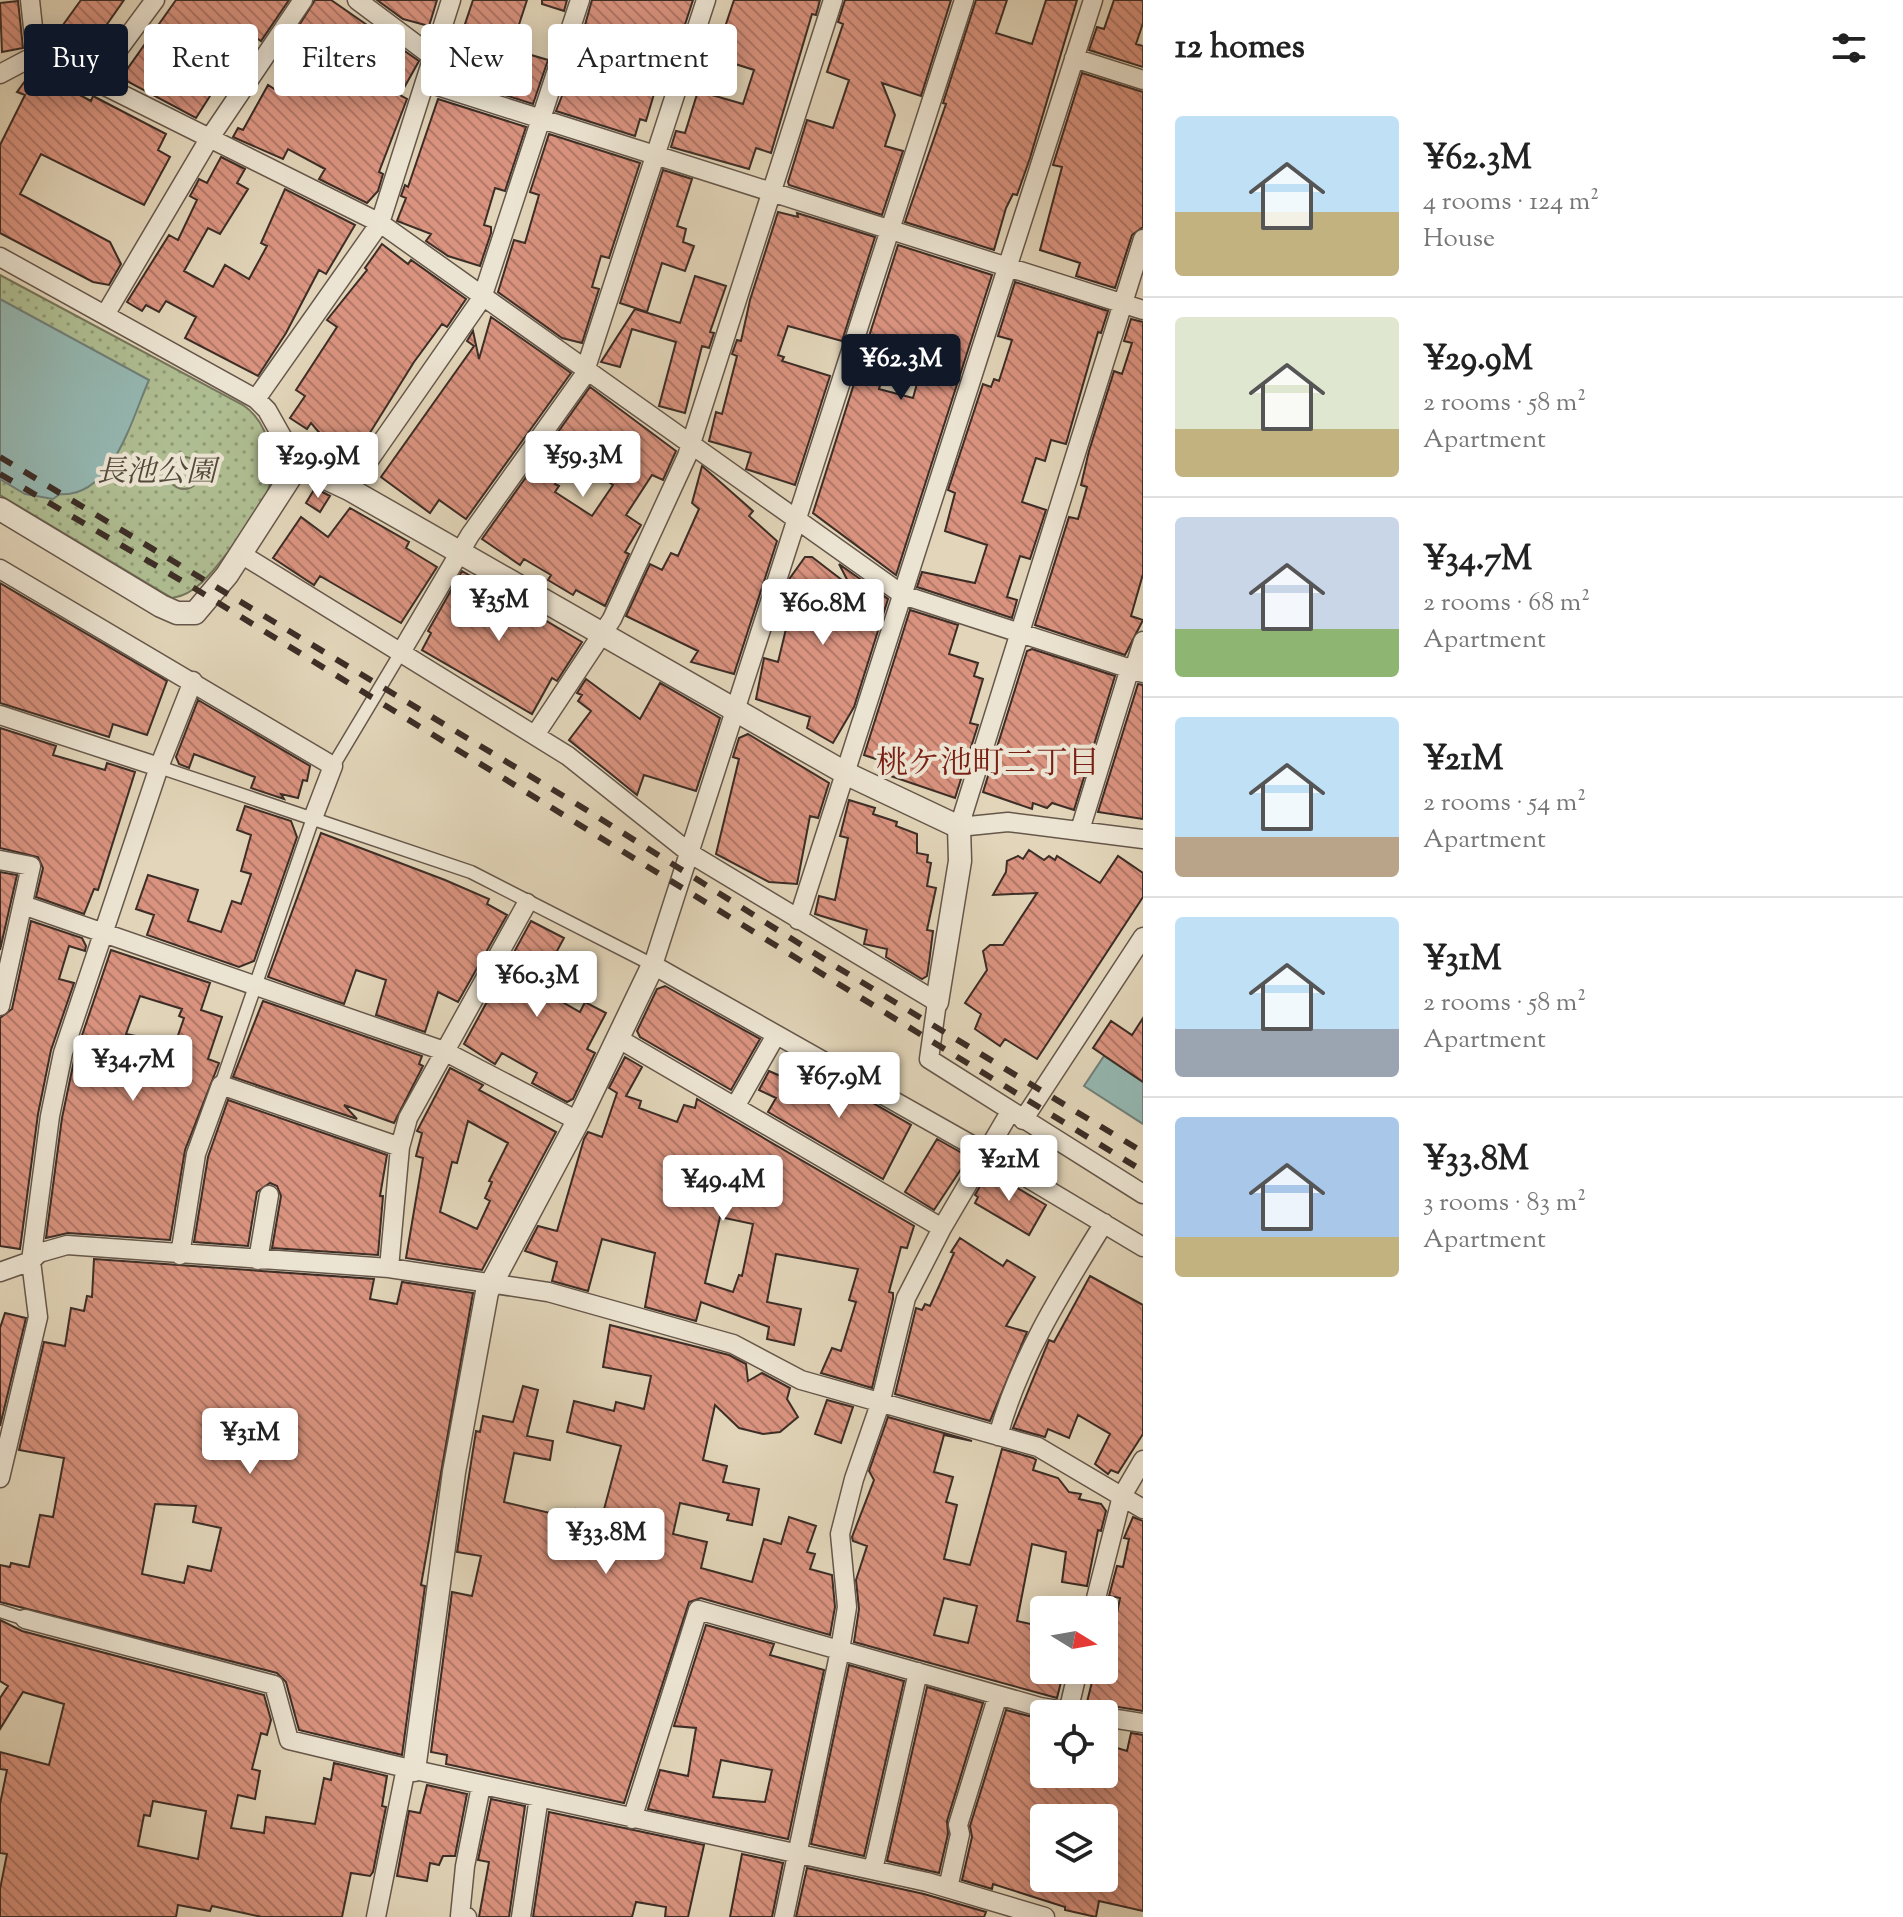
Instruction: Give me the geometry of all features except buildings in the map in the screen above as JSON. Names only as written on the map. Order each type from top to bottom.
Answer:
[{"type":"street","points":[[30,0],[33,24]]},
{"type":"street","points":[[128,36],[155,0]]},
{"type":"street","points":[[105,315],[209,139],[303,0]]},
{"type":"street","points":[[357,0],[421,48]]},
{"type":"street","points":[[443,24],[451,0]]},
{"type":"street","points":[[349,489],[482,298],[580,0]]},
{"type":"street","points":[[180,1255],[196,1154],[333,766],[459,552],[586,370],[706,0]]},
{"type":"street","points":[[535,735],[603,634],[691,446],[833,0]]},
{"type":"street","points":[[376,1917],[410,1769],[454,1472],[491,1282],[578,1121],[653,965],[964,0]]},
{"type":"street","points":[[798,920],[1093,0]]},
{"type":"street","points":[[1074,58],[1143,80]]},
{"type":"street","points":[[0,74],[24,61]]},
{"type":"street","points":[[256,399],[380,223],[421,95]]},
{"type":"street","points":[[124,96],[380,223],[903,595],[1136,670]]},
{"type":"street","points":[[470,96],[1143,310]]},
{"type":"street","points":[[1143,239],[959,827],[960,861],[929,1059],[1143,1194]]},
{"type":"street","points":[[0,257],[256,399],[267,410],[298,465],[349,489],[847,774],[959,827],[1008,822],[1143,839]]},
{"type":"street","points":[[0,509],[177,613],[195,613],[241,554],[298,465]]},
{"type":"street","points":[[241,554],[535,735],[599,778],[640,816],[691,854],[937,1002]]},
{"type":"street","points":[[0,569],[333,766]]},
{"type":"street","points":[[1080,830],[1136,670],[1143,641]]},
{"type":"street","points":[[0,1478],[38,1317],[31,1261],[50,1116],[63,1053],[159,767],[193,681]]},
{"type":"street","points":[[0,715],[471,872],[653,965],[986,1153],[1143,1247]]},
{"type":"street","points":[[0,860],[31,866],[0,1006]]},
{"type":"street","points":[[389,1268],[400,1147],[408,1118],[527,903]]},
{"type":"street","points":[[23,905],[106,931],[444,1051],[578,1121]]},
{"type":"street","points":[[784,1917],[840,1650],[847,1583],[840,1534],[880,1404],[906,1298],[986,1153],[1016,1116],[1143,937]]},
{"type":"street","points":[[735,1107],[776,1035]]},
{"type":"street","points":[[619,1039],[942,1228]]},
{"type":"street","points":[[221,1085],[400,1147]]},
{"type":"street","points":[[258,1260],[269,1195]]},
{"type":"street","points":[[998,1436],[1042,1329],[1104,1223]]},
{"type":"street","points":[[0,1272],[31,1261],[39,1253],[67,1245],[389,1268],[548,1292],[733,1344],[801,1380],[1038,1447],[1143,1509]]},
{"type":"street","points":[[1097,1596],[1122,1496],[1143,1460]]},
{"type":"street","points":[[632,1819],[698,1610],[1030,1702]]},
{"type":"street","points":[[0,1611],[274,1685],[289,1740],[481,1786],[873,1870],[948,1888],[1045,1917]]},
{"type":"street","points":[[873,1870],[918,1672]]},
{"type":"street","points":[[948,1888],[960,1834],[958,1825],[998,1695]]},
{"type":"street","points":[[1118,1719],[1143,1723]]},
{"type":"street","points":[[467,1917],[460,1916],[465,1866],[481,1786]]},
{"type":"street","points":[[521,1917],[539,1797]]},
{"type":"green space","name":"長池公園","points":[[0,275],[243,405],[261,425],[267,438],[271,466],[262,507],[210,574],[189,592],[172,598],[0,495]]},
{"type":"green space","points":[[184,457],[195,462],[200,473],[195,484],[184,489],[173,484],[168,473],[173,462]]},
{"type":"water","points":[[0,299],[149,380],[118,453],[107,470],[78,492],[60,494],[53,499],[25,494],[0,479]]},
{"type":"water","points":[[1104,1056],[1143,1082],[1143,1124],[1084,1086]]},
{"type":"railway","points":[[0,457],[580,806],[835,966],[1143,1152]]},
{"type":"railway","points":[[0,474],[194,588],[1143,1171]]},
{"type":"district","name":"桃ケ池町二丁目","points":[[988,765]]}]
